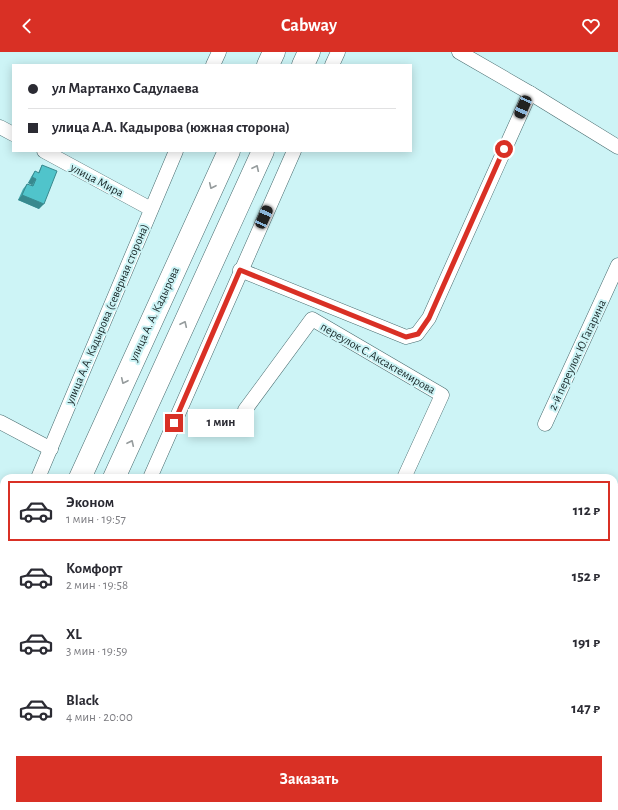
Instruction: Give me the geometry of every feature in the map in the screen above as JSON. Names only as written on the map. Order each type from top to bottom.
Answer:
[{"type":"main road","points":[[268,64],[274,52]]},
{"type":"main road","points":[[303,64],[308,52]]},
{"type":"main road","name":"улица А. А. Кадырова","points":[[82,474],[229,152]]},
{"type":"main road","points":[[116,474],[263,152]]},
{"type":"street","points":[[213,64],[218,52]]},
{"type":"street","points":[[332,64],[338,52]]},
{"type":"street","points":[[459,52],[530,93],[618,148]]},
{"type":"street","points":[[240,270],[406,337],[418,334],[429,318],[530,93]]},
{"type":"street","points":[[0,127],[12,133]]},
{"type":"street","name":"улица Мира","points":[[46,152],[151,209]]},
{"type":"street","name":"улица А.А. Кадырова (северная сторона)","points":[[40,474],[176,152]]},
{"type":"street","points":[[152,474],[240,270],[294,152]]},
{"type":"street","name":"2-й переулок Ю.Гагарина","points":[[545,424],[618,265]]},
{"type":"street","name":"переулок С.Аксактемирова","points":[[245,410],[312,319],[442,395],[406,474]]},
{"type":"street","points":[[0,422],[51,449]]},
{"type":"building","points":[[42,165],[57,171],[44,204],[22,195],[27,184],[33,186],[36,179],[32,177],[35,171],[39,173]]},
{"type":"route","points":[[174,423],[240,270],[406,337],[418,334],[429,318],[504,149]]}]
